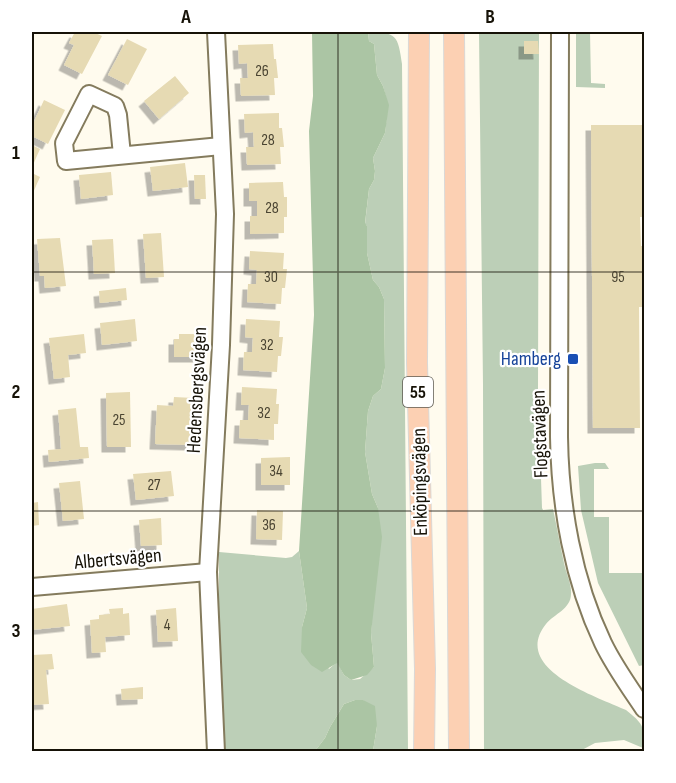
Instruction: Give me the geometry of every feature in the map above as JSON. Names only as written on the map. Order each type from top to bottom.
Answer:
[{"type":"main road","name":"Enköpingsvägen","points":[[419,32],[417,363],[425,669],[424,752]]},
{"type":"main road","name":"Enköpingsvägen","points":[[454,32],[459,752]]},
{"type":"street","name":"Hedensbergsvägen","points":[[216,32],[225,214],[224,275],[208,572],[216,752]]},
{"type":"street","name":"Flogstavägen","points":[[560,32],[559,446],[563,500],[578,577],[595,623],[622,675],[645,709]]},
{"type":"street","points":[[122,155],[115,106],[89,94],[64,143],[66,161],[221,146]]},
{"type":"street","name":"Albertsvägen","points":[[32,587],[208,572]]},
{"type":"green space","points":[[312,32],[368,32],[369,41],[374,44],[377,75],[389,105],[385,133],[373,158],[374,180],[369,189],[365,223],[367,253],[373,280],[384,299],[385,368],[381,389],[373,396],[368,411],[365,452],[382,537],[371,633],[374,667],[367,675],[351,680],[344,675],[337,663],[322,672],[311,665],[301,652],[302,627],[307,608],[299,551],[314,315],[309,131],[313,96]]},
{"type":"green space","points":[[368,32],[385,33],[394,37],[399,47],[402,64],[408,751],[373,751],[377,726],[363,700],[355,700],[344,704],[315,751],[225,751],[219,647],[219,552],[286,558],[292,557],[299,551],[307,608],[302,627],[329,669],[337,662],[344,675],[351,680],[360,679],[374,667],[371,633],[378,508],[372,494],[365,452],[368,411],[373,396],[381,389],[385,368],[384,299],[373,280],[367,253],[367,226],[365,224],[369,189],[374,180],[373,158],[385,133],[388,105],[383,86],[377,75],[374,44],[369,41]]},
{"type":"green space","points":[[479,32],[539,32],[538,389],[542,508],[543,510],[553,509],[571,590],[568,604],[549,620],[538,640],[539,655],[548,668],[562,679],[632,715],[642,727],[644,751],[643,748],[624,740],[595,743],[580,751],[484,751]]},
{"type":"green space","points":[[576,32],[590,32],[591,83],[605,84],[605,88],[576,87]]},
{"type":"green space","points":[[605,463],[609,469],[594,469],[594,517],[609,517],[609,573],[644,573],[644,665],[639,666],[598,583],[581,510],[578,466]]},
{"type":"green space","points":[[363,700],[375,706],[377,726],[373,751],[315,751],[344,704]]},
{"type":"building","points":[[75,32],[81,34],[82,32],[93,32],[102,36],[82,74],[64,65],[74,45],[69,43]]},
{"type":"building","points":[[127,39],[147,49],[128,85],[108,75]]},
{"type":"building","points":[[524,41],[538,41],[539,54],[524,54]]},
{"type":"building","points":[[273,44],[278,78],[274,78],[275,95],[241,96],[240,78],[248,78],[247,63],[239,64],[238,45]]},
{"type":"building","points":[[175,76],[189,93],[159,119],[144,101]]},
{"type":"building","points":[[44,100],[65,110],[48,144],[32,136],[32,126]]},
{"type":"building","points":[[279,113],[279,128],[282,128],[284,147],[280,147],[281,164],[247,165],[246,147],[254,147],[253,132],[245,133],[244,114]]},
{"type":"building","points":[[591,125],[642,125],[644,217],[640,217],[641,246],[644,246],[644,307],[639,307],[640,428],[593,428]]},
{"type":"building","points":[[32,145],[40,149],[32,167]]},
{"type":"building","points":[[185,163],[188,187],[153,191],[150,167]]},
{"type":"building","points":[[111,172],[113,195],[81,199],[79,175]]},
{"type":"building","points":[[32,173],[40,177],[32,195]]},
{"type":"building","points":[[194,175],[205,175],[206,199],[195,199]]},
{"type":"building","points":[[283,182],[284,197],[287,197],[284,233],[250,234],[250,216],[257,216],[257,201],[249,201],[249,183]]},
{"type":"building","points":[[161,233],[164,277],[146,278],[143,234]]},
{"type":"building","points":[[60,238],[66,286],[45,288],[44,276],[40,276],[37,239]]},
{"type":"building","points":[[113,239],[115,273],[94,274],[92,240]]},
{"type":"building","points":[[250,251],[284,253],[283,269],[287,269],[281,304],[247,302],[248,284],[256,284],[257,270],[249,269]]},
{"type":"building","points":[[126,288],[127,300],[100,303],[99,291]]},
{"type":"building","points":[[135,319],[137,341],[102,345],[100,323]]},
{"type":"building","points":[[246,319],[280,321],[279,337],[283,337],[277,372],[243,370],[244,352],[252,352],[253,338],[245,337]]},
{"type":"building","points":[[84,334],[86,353],[68,355],[70,377],[54,379],[49,338]]},
{"type":"building","points":[[179,334],[197,334],[197,340],[202,340],[202,357],[174,357],[174,339],[179,339]]},
{"type":"building","points":[[242,387],[277,389],[278,424],[274,424],[274,440],[239,438],[240,420],[248,420],[249,405],[241,405]]},
{"type":"building","points":[[130,392],[131,447],[107,447],[106,393]]},
{"type":"building","points":[[174,397],[194,398],[193,411],[199,411],[198,433],[192,433],[192,445],[155,444],[157,405],[173,406]]},
{"type":"building","points":[[76,408],[80,447],[88,447],[89,458],[49,462],[48,450],[61,449],[58,410]]},
{"type":"building","points":[[290,457],[290,485],[261,485],[261,458]]},
{"type":"building","points":[[171,471],[174,496],[136,500],[133,474]]},
{"type":"building","points":[[80,481],[84,519],[63,521],[59,483]]},
{"type":"building","points":[[38,502],[39,525],[32,526],[32,503]]},
{"type":"building","points":[[257,510],[283,511],[282,540],[256,539]]},
{"type":"building","points":[[161,518],[162,545],[141,546],[139,520]]},
{"type":"building","points":[[67,604],[70,626],[32,630],[32,609]]},
{"type":"building","points":[[123,608],[123,614],[129,613],[130,635],[105,637],[106,652],[92,653],[90,620],[99,619],[99,615],[110,614],[109,609]]},
{"type":"building","points":[[176,608],[178,641],[158,642],[156,610]]},
{"type":"building","points":[[52,654],[54,669],[46,670],[49,704],[32,705],[32,655]]},
{"type":"building","points":[[143,687],[143,699],[122,700],[121,689]]},
{"type":"place","name":"Hamberg","points":[[573,359]]}]
